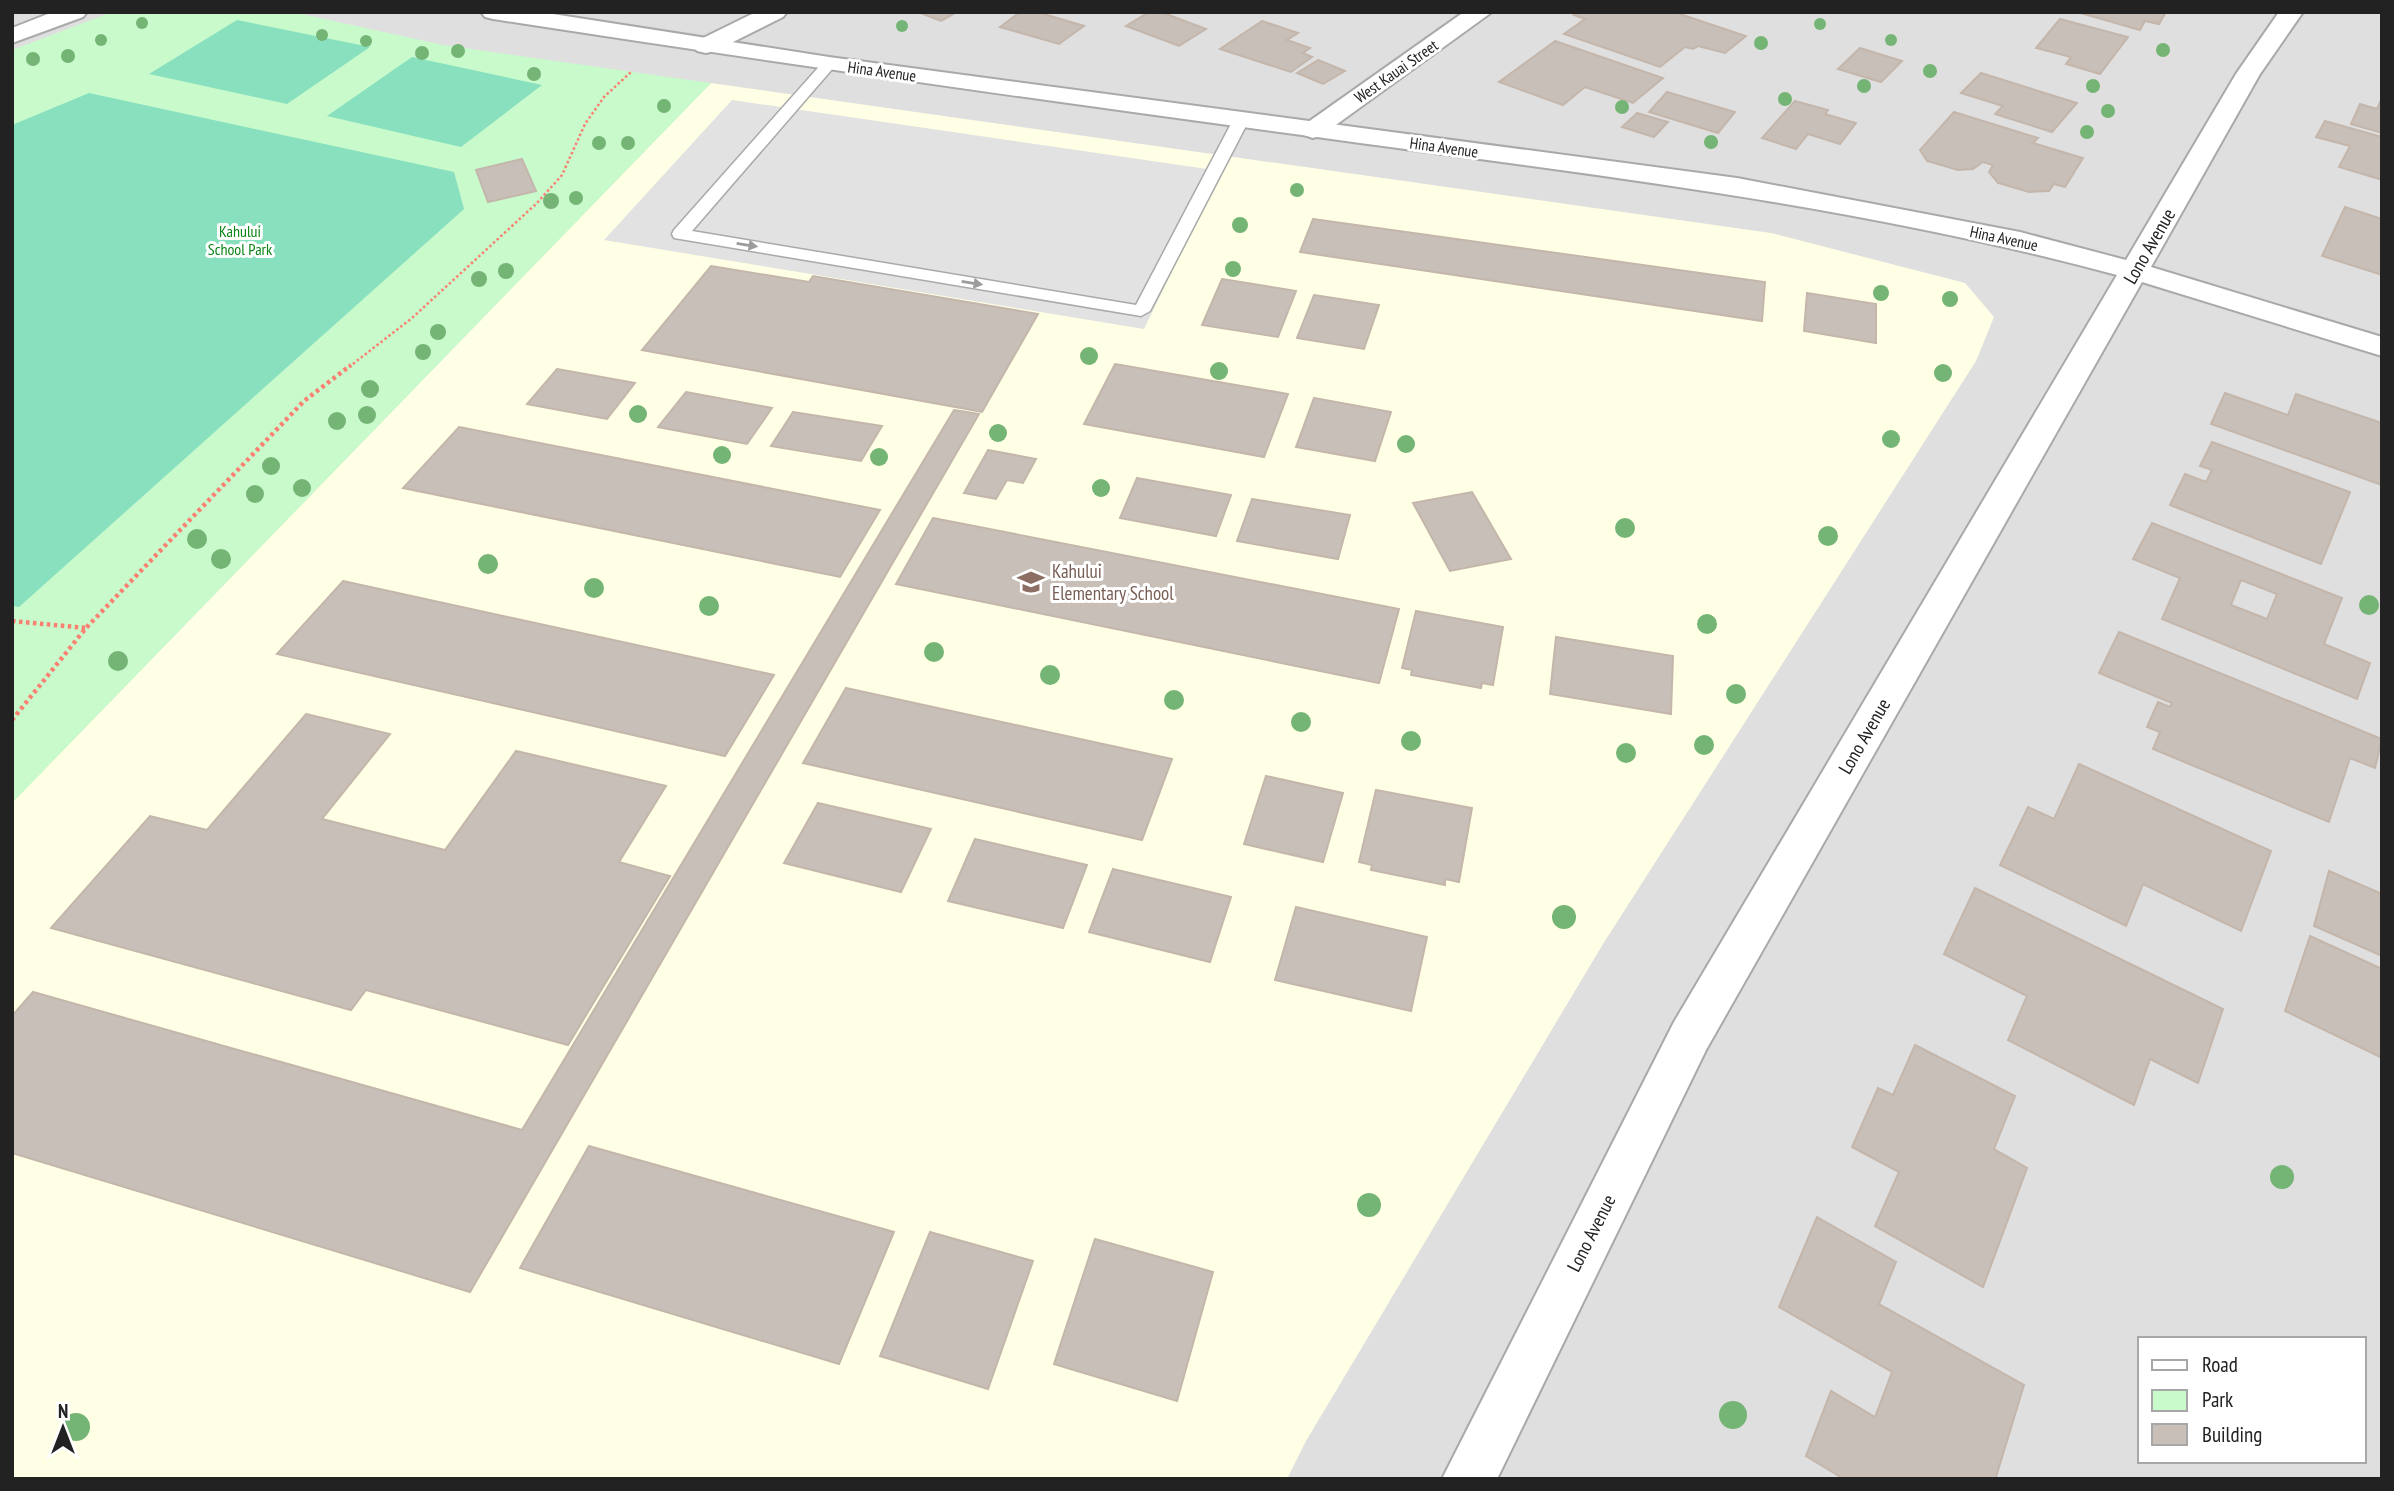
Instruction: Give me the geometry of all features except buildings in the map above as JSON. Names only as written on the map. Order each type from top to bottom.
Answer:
[{"type":"street","points":[[12,36],[75,12]]},
{"type":"street","name":"Hina Avenue","points":[[493,12],[829,64],[1737,186],[2020,240],[2134,271],[2382,347]]},
{"type":"street","points":[[706,46],[775,12]]},
{"type":"street","name":"West Kauai Street","points":[[1312,130],[1480,12]]},
{"type":"street","name":"Lono Avenue","points":[[1469,1479],[1690,1036],[2248,74],[2291,12]]},
{"type":"lane","points":[[680,234],[829,64]]},
{"type":"lane","points":[[680,234],[1141,311],[1241,120]]},
{"type":"path","points":[[12,720],[86,628],[304,401],[411,318],[537,203],[562,175],[585,124],[604,97],[634,69]]},
{"type":"path","points":[[12,621],[86,628]]},
{"type":"shaded area","points":[[12,12],[2382,12],[2382,1479],[12,1479]]},
{"type":"shaded area","name":"Kahului Elementary School","points":[[711,83],[1771,233],[1965,283],[1994,317],[1976,361],[1603,944],[1306,1441],[1287,1479],[12,1479],[12,803]]},
{"type":"shaded area","points":[[732,100],[1221,171],[1144,329],[604,240]]},
{"type":"green space","name":"Kahului School Park","points":[[112,12],[293,12],[443,45],[711,83],[12,803],[12,50]]},
{"type":"green space","points":[[237,20],[370,47],[287,104],[149,74]]},
{"type":"green space","points":[[412,57],[542,85],[461,147],[327,116]]},
{"type":"green space","points":[[89,93],[454,172],[464,209],[19,607],[12,606],[12,125]]},
{"type":"place","name":"Kahului Elementary School","points":[[1031,582]]}]
